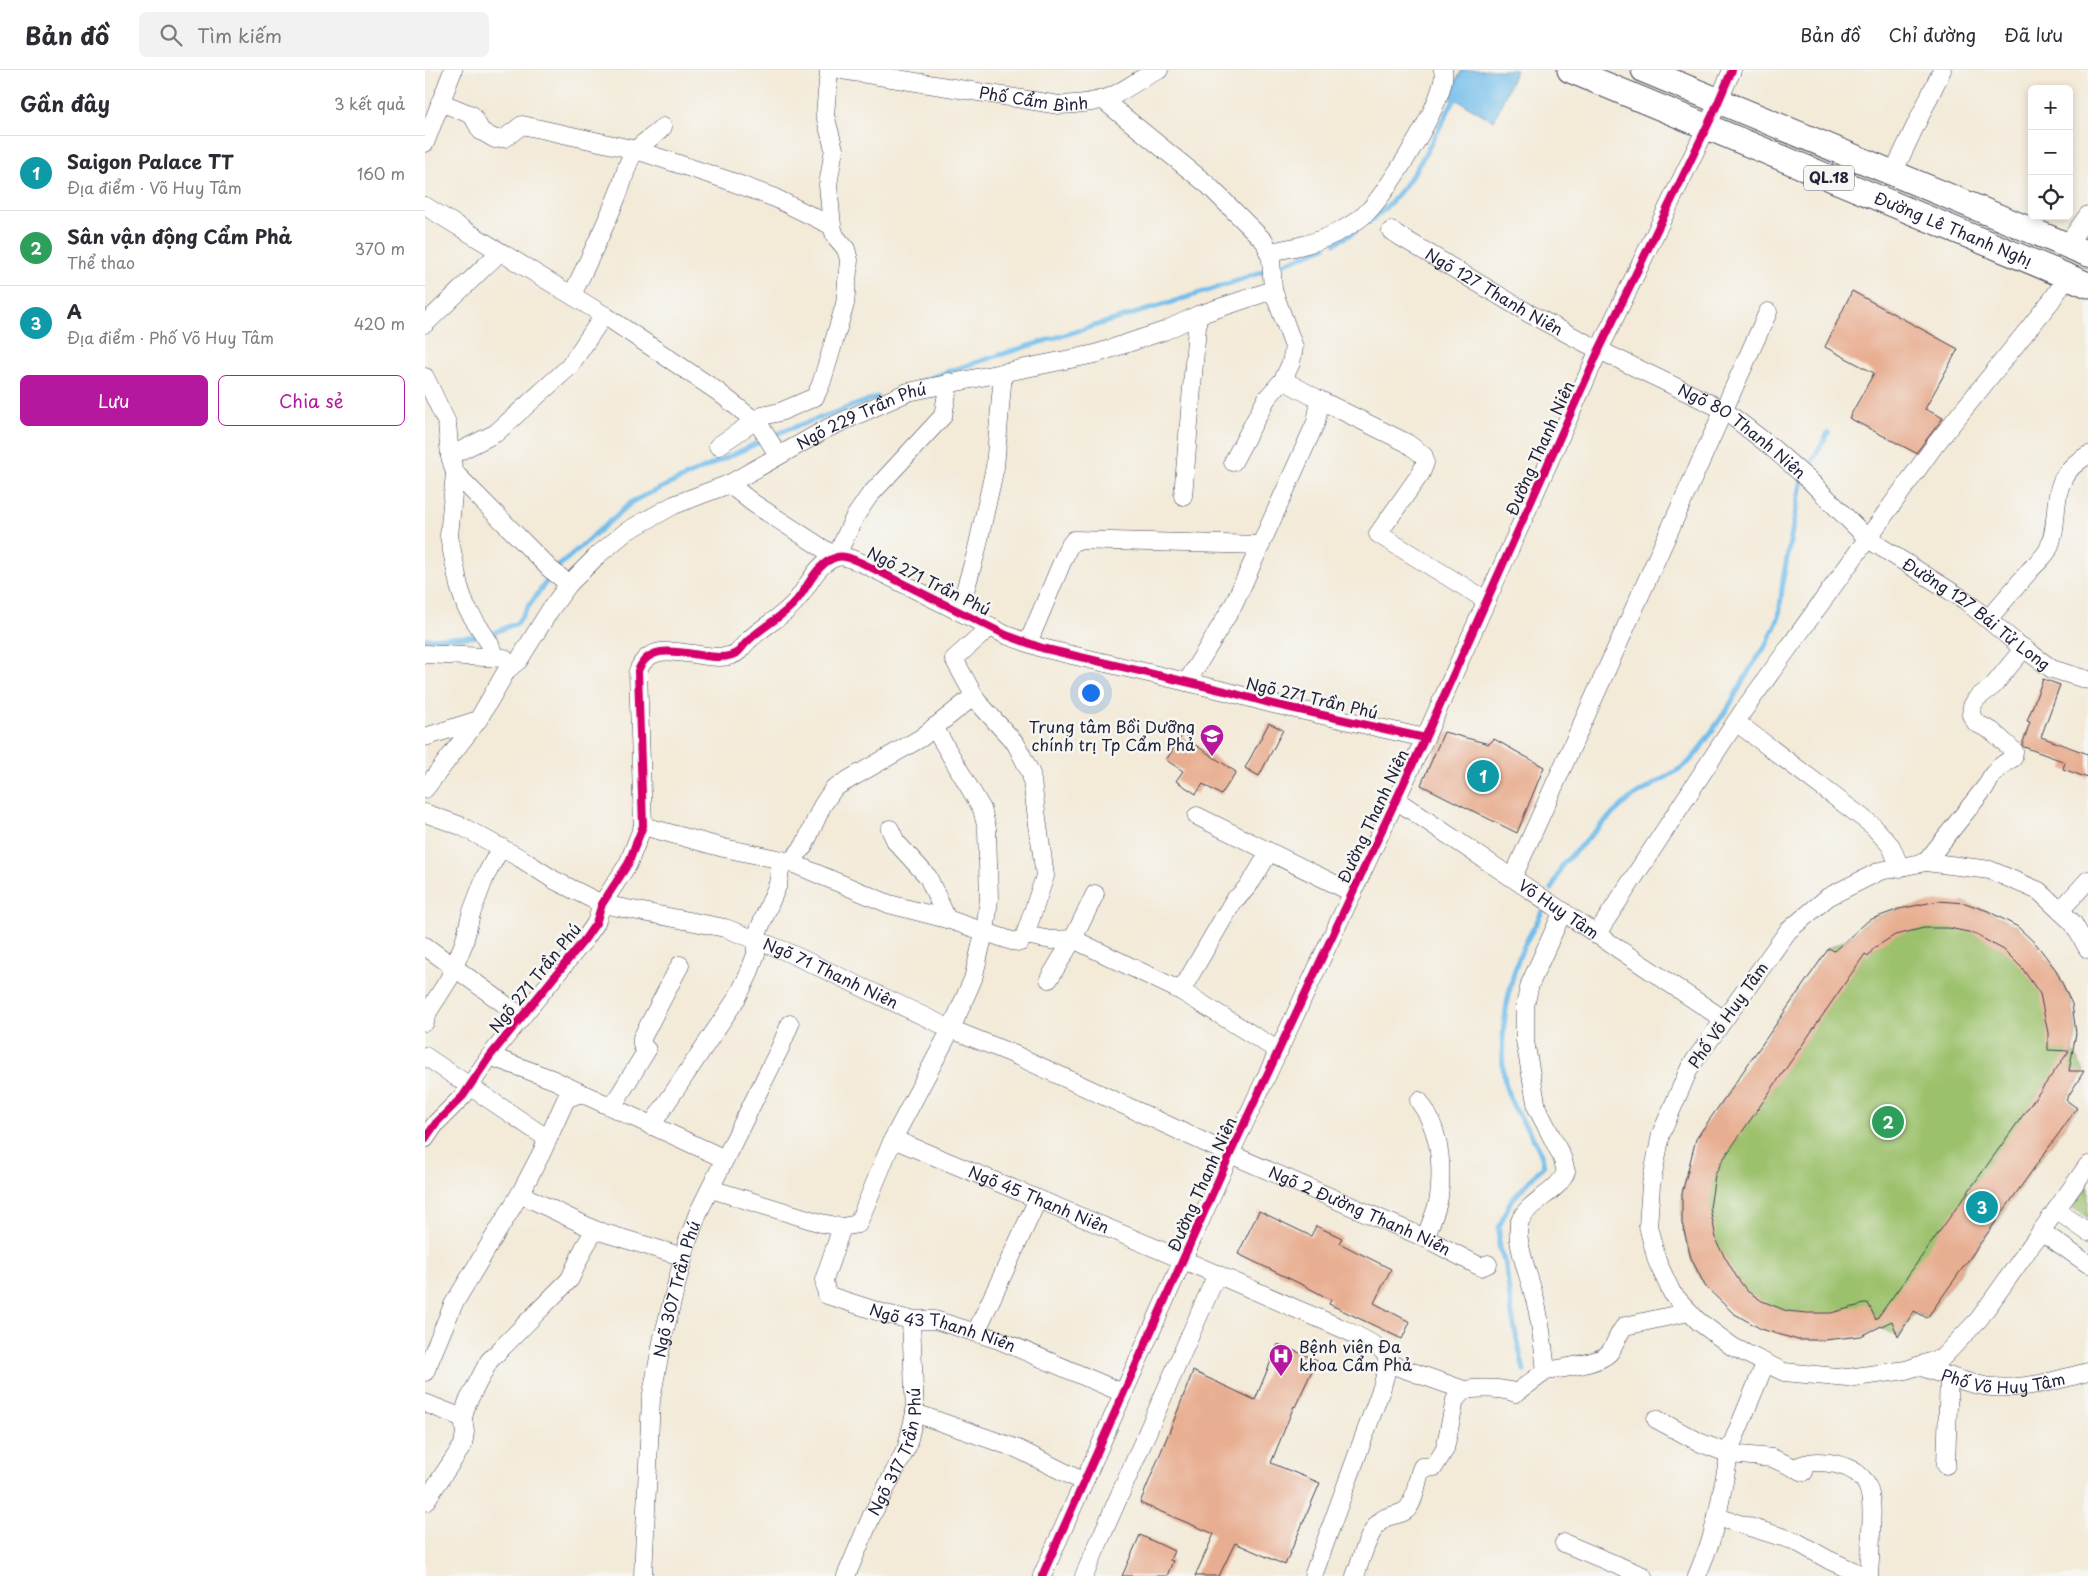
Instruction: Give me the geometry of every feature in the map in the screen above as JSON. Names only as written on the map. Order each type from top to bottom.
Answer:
[{"type":"highway","name":"Đường Lê Thanh Nghị","points":[[1570,70],[2078,280]]},
{"type":"highway","name":"Đường Lê Thanh Nghị","points":[[1644,70],[2077,250]]},
{"type":"street","points":[[425,143],[453,70]]},
{"type":"street","points":[[718,446],[767,438],[815,397],[821,384],[845,304],[849,260],[846,249],[835,236],[832,226],[828,185],[834,149],[825,115],[829,70]]},
{"type":"street","name":"Phố Cẩm Bình","points":[[851,70],[1059,105],[1081,104],[1111,96],[1143,76],[1159,70]]},
{"type":"street","points":[[1270,255],[1306,246],[1343,230],[1371,209],[1400,167],[1439,99],[1445,79],[1443,70]]},
{"type":"street","name":"Đường Thanh Niên","points":[[1042,1576],[1230,1154],[1425,738],[1599,350],[1732,70]]},
{"type":"street","points":[[1893,174],[1942,70]]},
{"type":"street","points":[[1102,99],[1208,184],[1257,232],[1265,242],[1270,255],[1273,284],[1294,347],[1291,363],[1283,380],[1267,398],[1233,462]]},
{"type":"street","points":[[440,102],[473,115],[481,131],[495,139],[505,138],[522,126],[636,150],[751,189],[832,226]]},
{"type":"street","points":[[572,295],[595,248],[620,188],[628,163],[636,150],[654,137],[663,127]]},
{"type":"street","points":[[425,206],[604,315],[717,391],[767,438]]},
{"type":"street","points":[[2077,250],[2088,215]]},
{"type":"street","name":"Ngõ 127 Thanh Niên","points":[[1391,231],[1530,314],[1599,350]]},
{"type":"street","points":[[425,324],[500,252]]},
{"type":"street","points":[[1596,935],[1736,722],[1935,446],[2051,301],[2078,280]]},
{"type":"street","name":"Ngõ 229 Trần Phú","points":[[425,789],[478,720],[507,670],[519,660],[550,610],[561,578],[599,554],[627,531],[674,505],[729,484],[767,438],[863,411],[908,392],[949,382],[1095,354],[1164,331],[1273,284]]},
{"type":"street","points":[[1513,877],[1768,312]]},
{"type":"street","points":[[453,464],[496,433],[569,367],[604,315]]},
{"type":"street","points":[[1183,496],[1198,316]]},
{"type":"street","name":"Ngõ 80 Thanh Niên","points":[[1599,350],[1724,410],[1770,446],[1810,481],[1868,539]]},
{"type":"street","points":[[959,611],[976,553],[995,467],[1003,372]]},
{"type":"street","points":[[425,377],[447,423],[453,464],[449,536],[465,607],[479,625],[492,650]]},
{"type":"street","points":[[1283,380],[1407,443],[1424,456],[1425,463],[1421,473],[1378,534],[1487,600]]},
{"type":"street","points":[[729,484],[753,503],[836,558],[854,518],[869,496],[943,416],[949,382]]},
{"type":"street","points":[[1187,682],[1234,604],[1261,545],[1316,422],[1319,406],[1316,398]]},
{"type":"street","points":[[1987,620],[2047,550],[2054,524],[2058,488],[2070,470],[2088,456]]},
{"type":"street","points":[[453,464],[561,578]]},
{"type":"street","name":"Đường 127 Bái Tử Long","points":[[1868,539],[1966,601],[1987,620],[2052,668],[2088,680]]},
{"type":"street","points":[[1028,643],[1068,548],[1074,540],[1261,545]]},
{"type":"street","name":"Ngõ 271 Trần Phú","points":[[425,1139],[436,1123],[463,1096],[490,1056],[585,940],[596,923],[602,904],[628,864],[643,826],[638,671],[641,663],[648,656],[669,651],[722,658],[732,656],[739,652],[748,640],[795,603],[823,564],[836,558],[844,556],[862,563],[990,626],[1041,648],[1273,704],[1425,738]]},
{"type":"street","points":[[643,826],[724,848],[787,860],[849,888],[903,909],[1020,942],[1025,935],[1045,876],[1031,774],[1016,744],[977,701],[954,659],[990,626]]},
{"type":"street","points":[[1926,862],[1987,785],[1991,774],[2013,758],[2014,751],[1992,731],[1976,724],[1971,715],[1972,706],[1977,698],[1993,686],[2024,648]]},
{"type":"street","points":[[425,654],[492,650],[519,660]]},
{"type":"street","points":[[651,1126],[737,998],[756,954],[755,939],[777,884],[780,870],[787,860],[793,859],[804,846],[822,806],[833,788],[921,738],[974,696]]},
{"type":"street","points":[[425,737],[478,720]]},
{"type":"street","points":[[1736,722],[1872,824],[1891,846],[1900,868]]},
{"type":"street","points":[[711,1189],[821,1223],[842,1227],[858,1224],[893,1139],[951,1029],[973,979],[989,898],[987,829],[982,808],[934,727]]},
{"type":"street","name":"Võ Huy Tâm","points":[[1396,800],[1723,1020]]},
{"type":"street","name":"Ngõ 71 Thanh Niên","points":[[425,813],[461,826],[501,847],[554,880],[602,904],[725,928],[755,939],[785,951],[951,1029],[1013,1054],[1230,1154]]},
{"type":"street","points":[[1197,816],[1353,893]]},
{"type":"street","points":[[890,829],[896,842],[928,877],[947,920]]},
{"type":"street","points":[[425,1022],[428,1012],[449,979],[464,942],[471,914],[485,877],[501,847]]},
{"type":"street","points":[[1181,992],[1234,900],[1243,894],[1269,852]]},
{"type":"street","name":"Phố Võ Huy Tâm","points":[[2088,949],[2073,923],[2039,891],[1990,870],[1926,862],[1880,871],[1828,897],[1787,931],[1690,1067],[1661,1134],[1651,1185],[1648,1226],[1657,1261],[1672,1293],[1698,1321],[1733,1347],[1784,1372],[1848,1378],[1906,1370],[1942,1358],[1979,1319],[2088,1165]]},
{"type":"street","points":[[2060,911],[2088,880]]},
{"type":"street","points":[[1049,979],[1073,938],[1095,894]]},
{"type":"street","points":[[1547,1371],[1535,1296],[1523,1263],[1519,1224],[1528,1210],[1555,1188],[1566,1172],[1562,1157],[1537,1108],[1525,1041],[1525,1006],[1530,984],[1563,911]]},
{"type":"street","points":[[1025,935],[1051,940],[1073,938],[1181,992],[1279,1051]]},
{"type":"street","points":[[425,946],[522,1017]]},
{"type":"street","points":[[612,1107],[647,1050],[642,1045],[642,1038],[680,965]]},
{"type":"street","name":"Ngõ 307 Trần Phú","points":[[643,1576],[651,1399],[663,1338],[684,1257],[698,1213],[780,1048],[790,1024]]},
{"type":"street","points":[[425,1056],[548,1139]]},
{"type":"street","points":[[490,1056],[554,1080],[725,1159]]},
{"type":"street","points":[[425,1372],[453,1305],[520,1194],[566,1099],[581,1093]]},
{"type":"street","points":[[1419,1102],[1431,1119],[1437,1135],[1439,1152],[1439,1199],[1425,1238]]},
{"type":"street","name":"Ngõ 45 Thanh Niên","points":[[893,1139],[1184,1259],[1376,1346],[1386,1354],[1387,1363]]},
{"type":"street","name":"Ngõ 2 Đường Thanh Niên","points":[[1230,1154],[1425,1238],[1481,1267],[1488,1264]]},
{"type":"street","points":[[520,1194],[595,1230],[684,1257]]},
{"type":"street","points":[[976,1332],[1037,1199]]},
{"type":"street","points":[[2056,1210],[2088,1232]]},
{"type":"street","name":"Ngõ 43 Thanh Niên","points":[[842,1227],[824,1280],[827,1295],[911,1320],[935,1320],[976,1332],[1123,1393]]},
{"type":"street","points":[[425,1502],[463,1445],[465,1432],[463,1418],[467,1403],[489,1361],[571,1279],[584,1248],[595,1230]]},
{"type":"street","points":[[2041,1231],[2088,1264]]},
{"type":"street","points":[[1084,1576],[1217,1274]]},
{"type":"street","points":[[1313,1576],[1382,1387],[1387,1363],[1464,1390],[1483,1388],[1510,1390],[1516,1393],[1547,1371],[1603,1358],[1613,1347],[1619,1332],[1625,1326],[1689,1312]]},
{"type":"street","name":"Ngõ 317 Trần Phú","points":[[846,1576],[872,1515],[907,1447],[915,1413],[911,1320]]},
{"type":"street","points":[[1697,1576],[1710,1543],[1730,1454],[1765,1364]]},
{"type":"street","name":"Phố Võ Huy Tâm","points":[[1918,1366],[1992,1387],[2021,1386],[2053,1381],[2088,1372]]},
{"type":"street","points":[[1946,1465],[1949,1376]]},
{"type":"street","points":[[1355,1576],[1373,1530],[1383,1519],[1399,1515],[1409,1508],[1422,1467],[1434,1467],[1445,1449],[1455,1400],[1464,1390]]},
{"type":"street","points":[[425,1403],[463,1418]]},
{"type":"street","points":[[915,1413],[1019,1450],[1084,1482]]},
{"type":"street","points":[[1656,1419],[1701,1443],[1730,1454],[1772,1458],[1801,1471],[1812,1461],[1841,1466],[1861,1475],[1868,1486],[1873,1501],[1869,1576]]},
{"type":"street","points":[[1717,1517],[1795,1541],[1864,1576]]},
{"type":"street","points":[[1564,1543],[1643,1576]]},
{"type":"green space","points":[[1965,903],[1988,911],[2018,927],[2037,945],[2056,970],[2072,1004],[2076,1033],[2073,1051],[2084,1071],[2066,1100],[2077,1108],[1927,1318],[1914,1312],[1899,1337],[1880,1327],[1861,1336],[1705,1286],[1691,1258],[1682,1223],[1682,1193],[1699,1135],[1829,948],[1847,939],[1869,920],[1899,909]]},
{"type":"green space","points":[[2088,1186],[2088,1218],[2073,1208]]},
{"type":"water","points":[[1462,70],[1516,70],[1494,121],[1448,95]]},
{"type":"building","points":[[1852,291],[1958,349],[1925,409],[1943,418],[1916,453],[1849,418],[1874,373],[1825,347]]},
{"type":"building","points":[[2043,679],[2060,685],[2041,737],[2088,754],[2088,778],[2063,769],[2065,762],[2022,745],[2030,722],[2027,721]]},
{"type":"building","points":[[1269,723],[1283,730],[1259,776],[1245,768]]},
{"type":"building","points":[[1444,732],[1489,744],[1494,739],[1544,767],[1517,833],[1421,785]]},
{"type":"building","points":[[1182,736],[1236,772],[1221,795],[1203,784],[1196,794],[1176,781],[1183,771],[1166,760]]},
{"type":"building","points":[[1938,901],[1965,903],[1988,911],[2018,927],[2037,945],[2056,970],[2072,1004],[2076,1033],[2069,1071],[2084,1071],[2066,1100],[2077,1108],[1927,1318],[1914,1311],[1898,1337],[1892,1321],[1861,1336],[1825,1340],[1798,1340],[1761,1329],[1733,1313],[1705,1286],[1691,1258],[1682,1223],[1682,1193],[1696,1139],[1829,948],[1834,951],[1869,920],[1899,909]],"holes":[[[1924,928],[1949,928],[1973,933],[2004,950],[2022,968],[2040,994],[2048,1033],[2048,1050],[2069,1051],[1876,1320],[1868,1303],[1831,1313],[1807,1313],[1787,1311],[1762,1301],[1747,1291],[1717,1243],[1710,1208],[1715,1175],[1722,1161],[1865,954],[1868,956],[1874,948],[1895,935]]]},
{"type":"building","points":[[1259,1211],[1311,1236],[1316,1226],[1342,1238],[1339,1243],[1391,1269],[1374,1303],[1410,1322],[1402,1339],[1329,1304],[1331,1300],[1238,1254]]},
{"type":"building","points":[[1278,1344],[1317,1360],[1294,1406],[1271,1463],[1320,1483],[1285,1565],[1235,1543],[1219,1576],[1195,1576],[1214,1534],[1140,1503],[1193,1371],[1255,1400]]},
{"type":"building","points":[[1140,1535],[1174,1551],[1170,1560],[1173,1561],[1167,1576],[1122,1576]]},
{"type":"waterway","points":[[1369,222],[1384,209],[1409,180],[1430,146],[1457,94]]},
{"type":"waterway","points":[[1335,243],[1356,231]]},
{"type":"waterway","points":[[918,382],[1174,302],[1275,267],[1325,247]]},
{"type":"waterway","points":[[425,639],[486,636],[517,623],[555,569],[633,501],[781,432],[877,397]]},
{"type":"waterway","points":[[1813,460],[1828,433]]},
{"type":"waterway","points":[[1552,889],[1562,865],[1604,822],[1629,799],[1687,764],[1697,753],[1729,706],[1751,667],[1767,644],[1779,617],[1783,579],[1802,479]]},
{"type":"waterway","points":[[1524,1371],[1512,1316],[1506,1267],[1499,1246],[1499,1227],[1510,1202],[1544,1165],[1533,1137],[1516,1111],[1508,1093],[1504,1077],[1503,1039],[1508,998],[1518,961],[1543,909]]},
{"type":"cycle path","points":[[1042,1576],[1230,1154],[1425,738],[1599,350],[1713,114],[1732,70]]},
{"type":"cycle path","points":[[425,1139],[436,1123],[463,1096],[490,1056],[585,939],[596,923],[602,904],[628,864],[643,826],[638,671],[646,659],[657,653],[671,651],[715,657],[728,656],[739,651],[755,635],[791,607],[818,570],[824,564],[837,557],[846,557],[862,563],[1006,635],[1042,648],[1273,704],[1425,738]]},
{"type":"place","name":"Trung tâm Bồi Dưỡng chính trị Tp Cẩm Phả","points":[[1212,757]]},
{"type":"place","name":"Saigon Palace TT","points":[[1483,776]]},
{"type":"place","name":"Sân vận động Cẩm Phả","points":[[1888,1122]]},
{"type":"place","name":"A","points":[[1982,1207]]},
{"type":"place","name":"Bệnh viện Đa khoa Cẩm Phả","points":[[1281,1377]]}]
